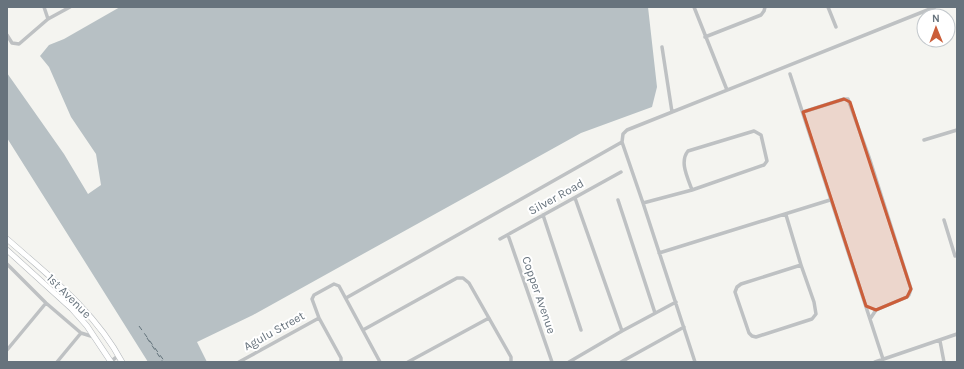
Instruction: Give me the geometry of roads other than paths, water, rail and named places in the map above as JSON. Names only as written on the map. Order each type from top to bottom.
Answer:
[{"type":"main road","name":"1st Avenue","points":[[7,239],[81,306],[97,325],[122,362]]},
{"type":"main road","name":"1st Avenue","points":[[7,250],[72,309],[87,326],[111,362]]},
{"type":"street","points":[[44,7],[48,19]]},
{"type":"street","points":[[7,35],[12,43],[19,44],[48,19],[70,7]]},
{"type":"street","points":[[694,7],[727,90]]},
{"type":"street","points":[[705,37],[761,15],[765,7]]},
{"type":"street","points":[[828,7],[836,26]]},
{"type":"street","points":[[695,362],[622,142],[623,134],[627,130],[935,7]]},
{"type":"street","points":[[662,47],[672,112]]},
{"type":"street","points":[[790,74],[883,359]]},
{"type":"street","points":[[803,112],[844,99],[848,99],[850,102],[911,289],[909,296],[876,310],[870,319]]},
{"type":"street","points":[[924,140],[957,130]]},
{"type":"street","points":[[643,203],[692,190],[764,165],[767,161],[761,135],[754,132],[688,151],[684,156],[683,162],[692,190]]},
{"type":"street","points":[[346,298],[622,142]]},
{"type":"street","name":"Silver Road","points":[[500,239],[621,172]]},
{"type":"street","points":[[575,198],[622,331]]},
{"type":"street","points":[[618,200],[655,313]]},
{"type":"street","points":[[659,253],[786,215],[830,200]]},
{"type":"street","points":[[543,215],[581,330]]},
{"type":"street","points":[[786,215],[814,302],[816,314],[812,319],[756,337],[752,336],[749,333],[735,292],[737,287],[741,284],[802,265]]},
{"type":"street","points":[[944,220],[955,256],[957,255]]},
{"type":"street","name":"Copper Avenue","points":[[508,235],[552,362]]},
{"type":"street","points":[[7,265],[46,303],[81,333],[89,334],[95,338]]},
{"type":"street","points":[[363,330],[457,278],[463,278],[469,283],[490,318],[511,357],[511,362]]},
{"type":"street","points":[[341,362],[341,358],[320,318],[312,299],[314,295],[334,284],[339,286],[380,362]]},
{"type":"street","points":[[569,362],[676,302]]},
{"type":"street","points":[[7,350],[46,303]]},
{"type":"street","points":[[866,306],[876,310]]},
{"type":"street","name":"Agulu Street","points":[[239,362],[320,318]]},
{"type":"street","points":[[408,362],[490,318]]},
{"type":"street","points":[[623,361],[684,327]]},
{"type":"street","points":[[57,362],[81,333]]},
{"type":"street","points":[[875,362],[957,334]]},
{"type":"street","points":[[940,341],[944,362]]},
{"type":"street","points":[[111,362],[118,356]]}]
